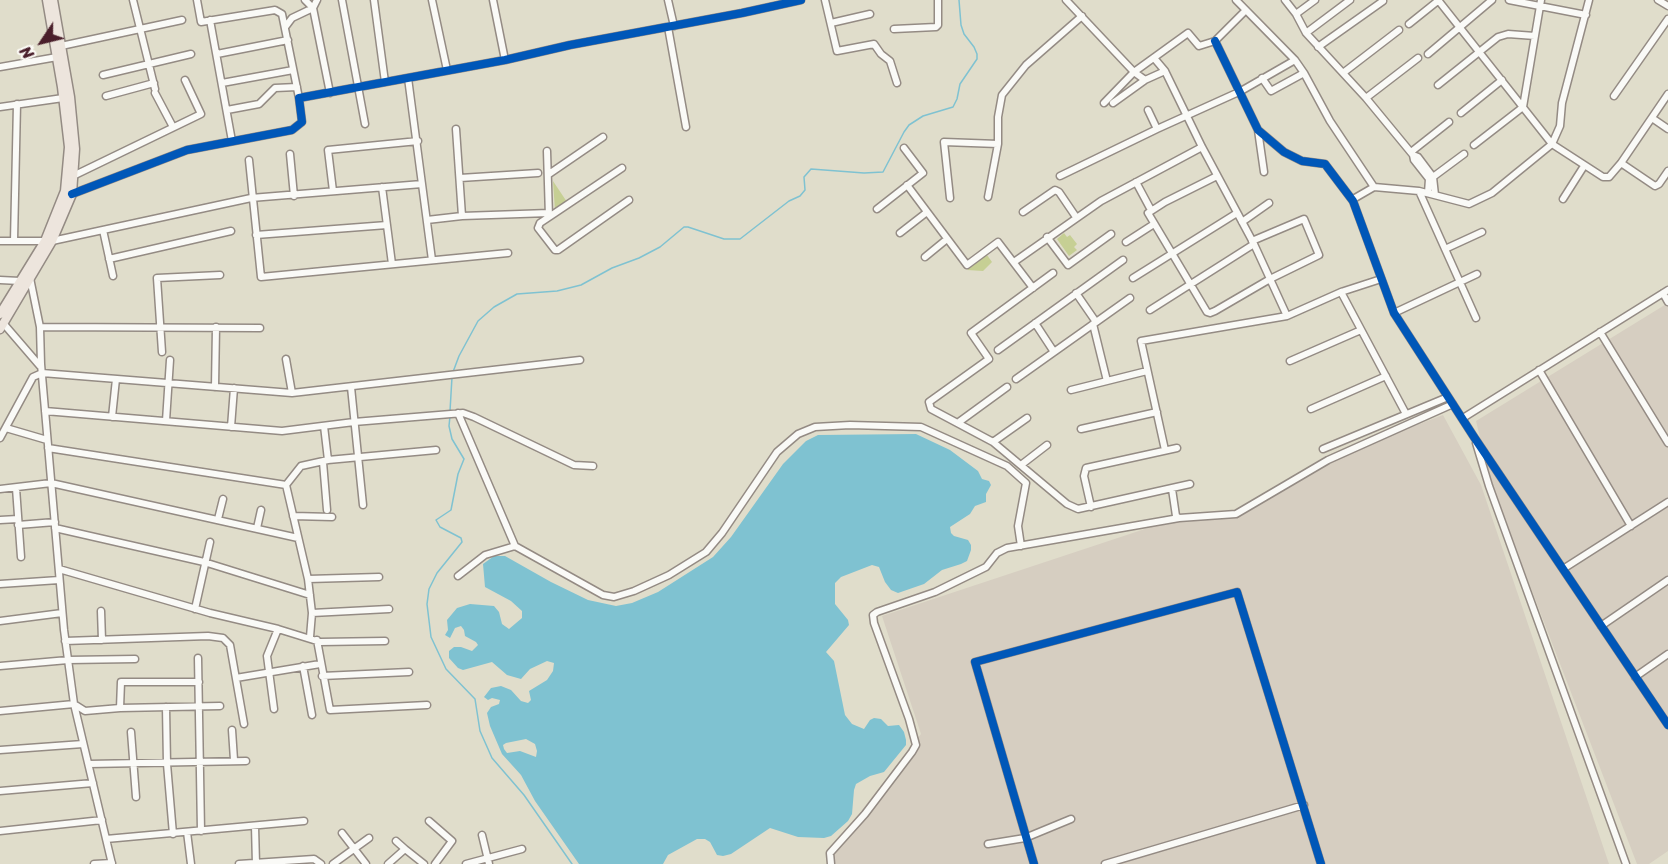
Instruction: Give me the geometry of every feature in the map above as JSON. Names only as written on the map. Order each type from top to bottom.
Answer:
[{"type":"main road","points":[[47,0],[69,147],[65,191],[48,241]]},
{"type":"main road","points":[[1,322],[25,277],[48,241],[72,194],[75,176],[74,138],[53,0]]},
{"type":"street","points":[[133,0],[154,88],[173,127]]},
{"type":"street","points":[[72,194],[187,150],[292,130],[302,122],[282,14],[275,10],[200,21],[197,0]]},
{"type":"street","points":[[305,0],[313,8],[330,93]]},
{"type":"street","points":[[286,26],[292,18],[313,8],[317,0]]},
{"type":"street","points":[[342,0],[365,124]]},
{"type":"street","points":[[374,0],[386,82]]},
{"type":"street","points":[[432,0],[447,70]]},
{"type":"street","points":[[493,0],[505,60]]},
{"type":"street","points":[[668,0],[686,127]]},
{"type":"street","points":[[299,98],[505,60],[801,0]]},
{"type":"street","points":[[825,0],[837,51],[874,44],[890,61],[897,83]]},
{"type":"street","points":[[894,29],[936,27],[938,25],[938,0]]},
{"type":"street","points":[[1066,0],[1134,72],[1145,80]]},
{"type":"street","points":[[1236,0],[1295,60],[1330,121],[1374,187]]},
{"type":"street","points":[[1285,0],[1306,33],[1366,98],[1412,154],[1429,180],[1428,193]]},
{"type":"street","points":[[1296,14],[1315,0]]},
{"type":"street","points":[[1306,33],[1350,0]]},
{"type":"street","points":[[1318,47],[1383,0]]},
{"type":"street","points":[[1409,24],[1438,0],[1552,144],[1584,166],[1607,177],[1622,163],[1668,94]]},
{"type":"street","points":[[1428,54],[1492,0]]},
{"type":"street","points":[[1509,0],[1540,3],[1586,15]]},
{"type":"street","points":[[1353,201],[1374,187],[1419,191],[1468,204],[1492,193],[1552,144],[1560,126],[1562,103],[1589,0]]},
{"type":"street","points":[[1658,0],[1668,6]]},
{"type":"street","points":[[1474,145],[1523,107],[1540,3]]},
{"type":"street","points":[[1104,103],[1134,72],[1188,33],[1199,46],[1215,41],[1246,10]]},
{"type":"street","points":[[831,23],[870,14]]},
{"type":"street","points":[[988,197],[998,144],[998,117],[1002,95],[1026,65],[1082,16]]},
{"type":"street","points":[[1614,96],[1668,19]]},
{"type":"street","points":[[61,46],[182,20]]},
{"type":"street","points":[[210,20],[232,141]]},
{"type":"street","points":[[1343,73],[1399,30]]},
{"type":"street","points":[[1438,85],[1503,35],[1535,36]]},
{"type":"street","points":[[217,54],[288,40]]},
{"type":"street","points":[[1215,41],[1258,130],[1264,172]]},
{"type":"street","points":[[103,75],[191,54]]},
{"type":"street","points":[[0,67],[57,57]]},
{"type":"street","points":[[1154,58],[1165,71],[1202,147],[1253,242],[1287,316]]},
{"type":"street","points":[[1366,98],[1418,58]]},
{"type":"street","points":[[1060,176],[1240,91],[1295,60]]},
{"type":"street","points":[[222,82],[293,70]]},
{"type":"street","points":[[1113,102],[1145,80],[1165,71]]},
{"type":"street","points":[[1262,78],[1271,91],[1304,73]]},
{"type":"street","points":[[408,78],[432,260]]},
{"type":"street","points":[[75,176],[201,114],[185,80]]},
{"type":"street","points":[[1461,113],[1502,80]]},
{"type":"street","points":[[227,110],[259,104],[275,88],[297,87]]},
{"type":"street","points":[[106,96],[154,88]]},
{"type":"street","points":[[0,107],[63,98]]},
{"type":"street","points":[[14,242],[17,104]]},
{"type":"street","points":[[1148,110],[1157,129]]},
{"type":"street","points":[[1652,118],[1668,129]]},
{"type":"street","points":[[1412,154],[1449,122]]},
{"type":"street","points":[[456,129],[462,216]]},
{"type":"street","points":[[1258,130],[1284,152],[1302,161],[1325,164],[1353,201],[1394,313],[1474,437],[1668,725]]},
{"type":"street","points":[[549,174],[603,137]]},
{"type":"street","points":[[333,191],[328,150],[418,141]]},
{"type":"street","points":[[950,198],[944,142],[998,144]]},
{"type":"street","points":[[1014,262],[1101,201],[1202,147]]},
{"type":"street","points":[[877,209],[923,173],[904,148]]},
{"type":"street","points":[[547,151],[549,215]]},
{"type":"street","points":[[290,154],[294,196]]},
{"type":"street","points":[[1412,154],[1418,157],[1433,177],[1436,195]]},
{"type":"street","points":[[1433,177],[1464,154]]},
{"type":"street","points":[[249,160],[251,198],[261,277],[508,253]]},
{"type":"street","points":[[1622,163],[1655,186],[1668,171]]},
{"type":"street","points":[[1563,199],[1584,166]]},
{"type":"street","points":[[622,168],[549,215],[538,228],[552,248],[558,250],[629,200]]},
{"type":"street","points":[[460,178],[538,173]]},
{"type":"street","points":[[1151,210],[1217,176]]},
{"type":"street","points":[[1136,182],[1151,210],[1149,215],[1172,255],[1191,285],[1207,312],[1210,313],[1270,279],[1319,255],[1303,219],[1253,242],[1191,285],[1150,310]]},
{"type":"street","points":[[0,241],[48,241],[251,198],[422,183]]},
{"type":"street","points":[[908,185],[967,265],[998,242],[1033,288]]},
{"type":"street","points":[[382,187],[392,264]]},
{"type":"street","points":[[1023,212],[1055,190],[1059,192],[1076,217]]},
{"type":"street","points":[[1419,191],[1476,318]]},
{"type":"street","points":[[1242,222],[1269,203]]},
{"type":"street","points":[[900,233],[927,212]]},
{"type":"street","points":[[1133,278],[1238,213]]},
{"type":"street","points":[[427,220],[462,216],[549,215]]},
{"type":"street","points":[[1126,242],[1154,224]]},
{"type":"street","points":[[256,235],[387,225]]},
{"type":"street","points":[[103,230],[113,276]]},
{"type":"street","points":[[109,259],[231,231]]},
{"type":"street","points":[[1445,249],[1482,232]]},
{"type":"street","points":[[1047,237],[1068,265],[1111,234]]},
{"type":"street","points":[[925,257],[947,239]]},
{"type":"street","points":[[998,350],[1123,260]]},
{"type":"street","points":[[1053,273],[971,333],[989,359],[929,402],[931,409],[993,442],[1066,504],[1078,509],[1190,484]]},
{"type":"street","points":[[1394,313],[1478,274]]},
{"type":"street","points":[[162,352],[157,278],[220,275]]},
{"type":"street","points":[[0,280],[25,277],[40,327],[41,370],[65,641],[74,704],[112,864],[94,864]]},
{"type":"street","points":[[1165,450],[1140,341],[1287,316],[1341,292],[1381,279]]},
{"type":"street","points":[[1463,418],[1665,291],[1668,302]]},
{"type":"street","points":[[1341,292],[1406,414]]},
{"type":"street","points":[[1076,293],[1095,323],[1107,381]]},
{"type":"street","points":[[1016,379],[1130,298]]},
{"type":"street","points":[[1,322],[41,370],[116,379],[292,393],[580,360]]},
{"type":"street","points":[[1035,323],[1054,352]]},
{"type":"street","points":[[40,327],[260,328]]},
{"type":"street","points":[[214,387],[216,327]]},
{"type":"street","points":[[1290,361],[1361,330]]},
{"type":"street","points":[[1600,332],[1668,443]]},
{"type":"street","points":[[166,421],[170,360]]},
{"type":"street","points":[[286,360],[292,393]]},
{"type":"street","points":[[0,438],[33,377],[41,370]]},
{"type":"street","points":[[1539,370],[1631,526]]},
{"type":"street","points":[[1071,390],[1147,371]]},
{"type":"street","points":[[1311,409],[1386,376]]},
{"type":"street","points":[[112,417],[116,379]]},
{"type":"street","points":[[351,387],[363,505]]},
{"type":"street","points":[[958,422],[1008,387]]},
{"type":"street","points":[[231,427],[234,388]]},
{"type":"street","points":[[1323,449],[1448,397]]},
{"type":"street","points":[[831,864],[830,853],[865,814],[916,745],[909,718],[873,615],[893,605],[935,591],[986,567],[997,553],[1007,548],[1179,518],[1236,514],[1328,460],[1453,404]]},
{"type":"street","points":[[45,411],[282,431],[458,413],[474,417],[574,465],[592,466]]},
{"type":"street","points":[[1081,429],[1156,412]]},
{"type":"street","points":[[458,413],[515,546],[603,595],[614,597],[634,591],[669,575],[706,552],[722,533],[777,452],[798,434],[815,427],[850,425],[921,427],[1007,466],[1026,483],[1018,526],[1021,546]]},
{"type":"street","points":[[993,442],[1027,418]]},
{"type":"street","points":[[324,426],[327,510]]},
{"type":"street","points":[[6,428],[47,440]]},
{"type":"street","points":[[1474,437],[1626,864]]},
{"type":"street","points":[[1021,465],[1047,445]]},
{"type":"street","points":[[48,448],[286,485]]},
{"type":"street","points":[[1091,507],[1084,476],[1086,468],[1177,448]]},
{"type":"street","points":[[286,485],[301,466],[326,461],[436,450]]},
{"type":"street","points":[[0,489],[51,483],[298,538]]},
{"type":"street","points":[[286,485],[308,579],[313,639],[328,708],[332,711],[427,705]]},
{"type":"street","points":[[16,488],[21,557]]},
{"type":"street","points":[[1172,489],[1176,516],[1179,518]]},
{"type":"street","points":[[218,519],[222,499]]},
{"type":"street","points":[[1563,569],[1668,502]]},
{"type":"street","points":[[256,528],[261,510]]},
{"type":"street","points":[[293,516],[332,517]]},
{"type":"street","points":[[0,520],[55,525],[204,562],[310,595]]},
{"type":"street","points":[[195,609],[210,542]]},
{"type":"street","points":[[458,576],[484,555],[515,546]]},
{"type":"street","points":[[59,569],[195,609],[278,628],[313,639],[385,641]]},
{"type":"street","points":[[308,579],[379,577]]},
{"type":"street","points":[[0,584],[59,580]]},
{"type":"street","points":[[1601,626],[1668,580]]},
{"type":"street","points":[[1034,864],[975,662],[1237,592],[1321,864]]},
{"type":"street","points":[[312,613],[389,609]]},
{"type":"street","points":[[101,611],[102,640]]},
{"type":"street","points":[[0,621],[62,613]]},
{"type":"street","points":[[274,709],[267,656],[278,628]]},
{"type":"street","points":[[65,641],[208,636],[223,638],[230,645],[244,724]]},
{"type":"street","points":[[1635,677],[1668,654]]},
{"type":"street","points":[[198,658],[201,831]]},
{"type":"street","points":[[0,666],[68,660],[135,659]]},
{"type":"street","points":[[236,678],[320,664]]},
{"type":"street","points":[[303,666],[312,715]]},
{"type":"street","points":[[322,676],[409,672]]},
{"type":"street","points":[[120,708],[121,682],[199,682]]},
{"type":"street","points":[[0,711],[74,704],[86,711],[220,706]]},
{"type":"street","points":[[166,707],[167,764],[173,834]]},
{"type":"street","points":[[232,730],[234,760]]},
{"type":"street","points":[[131,732],[136,797]]},
{"type":"street","points":[[0,750],[83,744]]},
{"type":"street","points":[[89,764],[246,761]]},
{"type":"street","points":[[0,791],[93,783]]},
{"type":"street","points":[[1105,864],[1304,805]]},
{"type":"street","points":[[988,844],[1025,838],[1071,819]]},
{"type":"street","points":[[0,831],[102,820]]},
{"type":"street","points":[[106,839],[304,821]]},
{"type":"street","points":[[429,821],[452,840],[435,864]]},
{"type":"street","points":[[255,826],[256,863]]},
{"type":"street","points":[[187,832],[191,864]]},
{"type":"street","points":[[342,833],[366,864]]},
{"type":"street","points":[[482,836],[489,861]]},
{"type":"street","points":[[333,864],[369,838]]},
{"type":"street","points":[[396,841],[424,864]]},
{"type":"street","points":[[388,864],[405,849]]},
{"type":"street","points":[[466,864],[489,861],[522,849]]},
{"type":"street","points":[[239,864],[314,859],[321,864]]},
{"type":"shaded area","points":[[1668,303],[1668,851],[1649,864],[1637,864],[1492,487],[1476,421]]},
{"type":"shaded area","points":[[1443,415],[1481,485],[1609,864],[830,864],[827,855],[921,734],[882,616],[1169,521],[1237,515],[1315,464]]},
{"type":"green space","points":[[553,181],[567,202],[555,211]]},
{"type":"green space","points":[[1064,233],[1067,237],[1070,235],[1077,244],[1074,247],[1077,250],[1069,256],[1057,239]]},
{"type":"green space","points":[[987,255],[992,262],[983,271],[967,270]]},
{"type":"water","points":[[916,434],[950,450],[978,471],[982,479],[989,481],[991,485],[986,494],[986,502],[975,506],[970,514],[950,527],[954,536],[968,540],[971,545],[967,561],[942,570],[924,584],[898,593],[891,590],[885,582],[879,567],[872,565],[841,577],[835,583],[835,604],[848,620],[849,625],[826,652],[834,661],[845,715],[852,724],[864,729],[874,718],[881,719],[888,726],[899,725],[904,732],[906,745],[884,772],[870,776],[856,784],[852,814],[848,821],[831,836],[798,837],[770,828],[731,854],[723,856],[717,855],[710,842],[697,839],[668,855],[663,864],[579,864],[535,801],[521,775],[502,754],[487,713],[491,707],[499,704],[500,700],[492,698],[488,700],[484,697],[491,688],[501,686],[511,690],[521,701],[528,703],[531,700],[529,691],[547,680],[553,671],[554,663],[547,661],[530,669],[521,679],[507,675],[492,662],[463,670],[458,668],[449,658],[449,651],[454,647],[461,647],[472,651],[478,645],[465,636],[461,626],[455,628],[450,638],[445,635],[448,630],[447,620],[457,608],[470,604],[494,606],[499,612],[502,624],[509,629],[522,618],[522,611],[511,601],[485,587],[483,564],[494,556],[505,556],[588,600],[616,606],[632,603],[658,592],[713,557],[731,537],[783,464],[806,441],[818,435]],"holes":[[[526,739],[535,744],[536,757],[520,751],[507,753],[503,745]]]},
{"type":"waterway","points":[[453,372],[478,321],[494,307],[517,294],[557,291],[581,285],[612,268],[660,247],[684,227],[724,239],[740,239],[789,201],[800,196],[805,190],[804,177],[811,169],[883,172],[909,125],[923,116],[953,107],[960,84],[977,59],[974,47],[964,34],[961,25],[959,0]]},
{"type":"waterway","points":[[450,411],[452,377]]},
{"type":"waterway","points":[[450,416],[449,426],[452,439],[464,459],[458,474],[451,510],[436,520],[440,527],[461,538],[462,542],[437,573],[429,589],[427,604],[431,637],[446,669],[475,699],[480,731],[492,758],[524,795],[572,864]]},
{"type":"cycle path","points":[[72,194],[187,150],[292,130],[302,122],[299,98],[505,60],[801,0]]},
{"type":"cycle path","points":[[1215,41],[1258,130],[1284,152],[1302,161],[1325,164],[1353,201],[1394,313],[1474,437],[1668,725]]},
{"type":"cycle path","points":[[1034,864],[975,662],[1237,592],[1321,864]]}]
